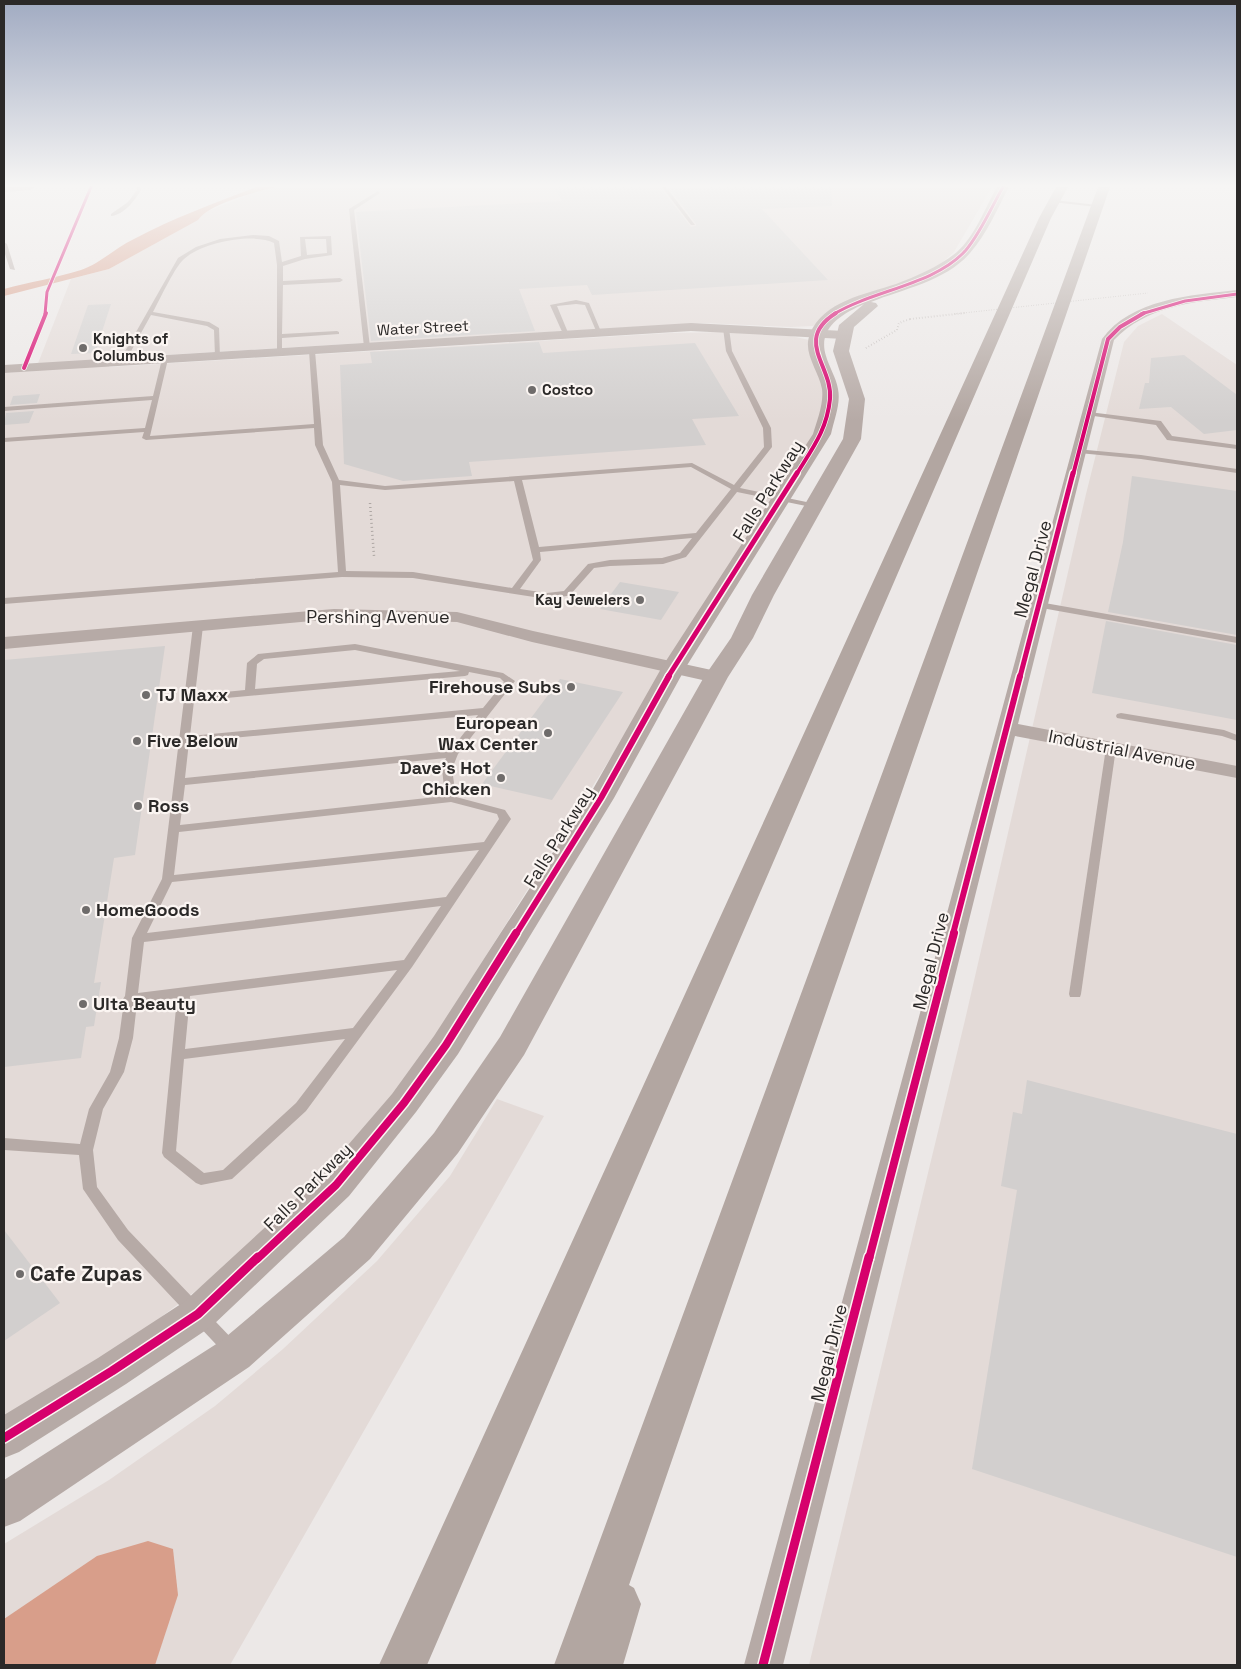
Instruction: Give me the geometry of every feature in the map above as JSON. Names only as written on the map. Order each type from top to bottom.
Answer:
[{"type":"highway","points":[[403,1665],[1026,265]]},
{"type":"highway","points":[[578,1665],[1075,265]]},
{"type":"highway","points":[[599,1665],[718,1270]]},
{"type":"street","points":[[4,1505],[235,1354],[357,1248],[446,1143],[512,1046],[716,677],[742,638],[763,595],[852,440],[857,398],[841,351],[842,339],[826,322],[851,303],[917,281],[946,265]]},
{"type":"street","name":"Megal Drive","points":[[762,1665],[1108,339],[1139,316],[1175,304],[1237,294]]},
{"type":"street","name":"Water Street","points":[[4,369],[691,327],[726,328],[842,339]]},
{"type":"street","name":"Falls Parkway","points":[[4,1438],[112,1371],[198,1314],[336,1185],[404,1103],[446,1045],[601,798],[674,667],[822,434],[830,391],[815,348],[842,339]]},
{"type":"street","name":"Pershing Avenue","points":[[4,643],[334,614],[457,617],[716,677]]},
{"type":"street","name":"Industrial Avenue","points":[[1006,728],[1237,772]]},
{"type":"lane","points":[[12,265],[13,269]]},
{"type":"lane","points":[[122,362],[177,265]]},
{"type":"lane","points":[[280,265],[280,353]]},
{"type":"lane","points":[[357,265],[367,347]]},
{"type":"lane","points":[[280,283],[340,280]]},
{"type":"lane","points":[[566,335],[553,305],[576,302],[587,304],[600,333]]},
{"type":"lane","points":[[149,313],[209,324],[218,329],[218,356]]},
{"type":"lane","points":[[4,601],[342,574],[413,575],[547,596],[567,593],[591,566],[610,563],[663,561],[683,555],[768,447],[767,428],[729,351],[726,328]]},
{"type":"lane","points":[[280,336],[337,333]]},
{"type":"lane","points":[[312,351],[316,426],[319,445],[336,482],[342,574]]},
{"type":"lane","points":[[165,360],[146,438],[316,426]]},
{"type":"lane","points":[[4,409],[156,398]]},
{"type":"lane","points":[[1089,414],[1158,423],[1168,449]]},
{"type":"lane","points":[[4,441],[148,430]]},
{"type":"lane","points":[[1079,451],[1237,447]]},
{"type":"lane","points":[[1168,449],[1237,471]]},
{"type":"lane","points":[[336,482],[385,488],[692,465],[736,489],[813,506]]},
{"type":"lane","points":[[514,591],[537,560],[517,477]]},
{"type":"lane","points":[[536,550],[697,535]]},
{"type":"lane","points":[[1039,605],[1237,640]]},
{"type":"lane","points":[[198,626],[176,829],[168,879],[138,938],[129,999],[126,1038],[116,1072],[96,1109],[86,1150],[90,1189],[123,1235],[235,1354]]},
{"type":"lane","points":[[250,692],[252,663],[261,656],[355,647],[503,676],[510,682],[453,754],[446,769],[451,799]]},
{"type":"lane","points":[[191,698],[480,671]]},
{"type":"lane","points":[[186,739],[487,710]]},
{"type":"lane","points":[[1121,716],[1224,733],[1237,738]]},
{"type":"lane","points":[[1075,994],[1111,748]]},
{"type":"lane","points":[[181,782],[453,754]]},
{"type":"lane","points":[[176,829],[451,799],[501,812],[505,819],[408,964],[302,1107],[227,1176],[201,1179],[169,1153],[184,992]]},
{"type":"lane","points":[[168,879],[488,845]]},
{"type":"lane","points":[[138,938],[450,901]]},
{"type":"lane","points":[[129,999],[408,964]]},
{"type":"lane","points":[[178,1055],[358,1032]]},
{"type":"lane","points":[[4,1144],[86,1150]]},
{"type":"path","points":[[842,339],[897,330],[900,323],[910,319],[1148,293]]},
{"type":"path","points":[[368,486],[375,574]]},
{"type":"shaded area","points":[[92,265],[116,265],[109,269],[4,296],[4,289]]},
{"type":"shaded area","points":[[116,265],[939,265],[813,326],[791,327],[703,323],[112,358],[109,367],[670,333],[730,332],[791,336],[809,340],[826,395],[816,432],[405,1084],[367,1127],[246,1253],[104,1360],[4,1419],[4,373],[35,371],[71,279],[109,269]]},
{"type":"shaded area","points":[[1162,314],[1237,365],[1237,1665],[809,1665],[965,1020],[1086,494],[1124,342],[1138,326]]},
{"type":"shaded area","points":[[497,1099],[544,1116],[230,1665],[4,1665],[4,1544],[109,1480],[215,1406],[283,1349],[377,1261],[450,1176]]},
{"type":"shaded area","points":[[148,1541],[173,1549],[178,1595],[155,1665],[4,1665],[4,1619],[97,1556]]},
{"type":"building","points":[[362,265],[814,265],[828,280],[592,295],[587,285],[519,289],[535,331],[371,341]]},
{"type":"building","points":[[111,304],[95,353],[71,354],[88,305]]},
{"type":"building","name":"Costco","points":[[539,342],[543,353],[695,343],[739,416],[692,419],[706,445],[469,462],[472,476],[403,481],[344,464],[340,365],[372,363],[370,352]]},
{"type":"building","points":[[1184,355],[1237,395],[1237,430],[1204,434],[1171,407],[1139,409],[1145,383],[1149,383],[1151,358]]},
{"type":"building","points":[[40,394],[37,403],[10,405],[13,396]]},
{"type":"building","points":[[34,411],[29,423],[4,425],[6,413]]},
{"type":"building","points":[[1132,476],[1237,491],[1237,635],[1108,612],[1123,542]]},
{"type":"building","name":"Kay Jewelers","points":[[620,582],[679,592],[661,620],[600,609]]},
{"type":"building","points":[[1106,621],[1237,645],[1237,720],[1092,693]]},
{"type":"building","points":[[165,646],[135,855],[114,858],[94,983],[101,982],[94,1026],[86,1027],[81,1058],[4,1067],[4,660]]},
{"type":"building","points":[[560,679],[623,692],[552,800],[482,784]]},
{"type":"building","points":[[1027,1080],[1237,1134],[1237,1557],[972,1469],[1017,1190],[1001,1186],[1013,1112],[1022,1114]]},
{"type":"building","name":"Cafe Zupas","points":[[4,1230],[60,1303],[4,1341]]},
{"type":"cycle path","points":[[24,368],[46,312],[47,292],[58,265]]},
{"type":"cycle path","points":[[4,1438],[112,1371],[198,1314],[336,1185],[404,1103],[446,1045],[601,798],[674,667],[822,434],[830,399],[830,389],[816,349],[817,335],[823,324],[832,315],[844,308],[918,280],[946,265]]},
{"type":"cycle path","points":[[763,1665],[1108,339],[1134,317],[1167,304],[1237,294]]},
{"type":"place","name":"Knights of Columbus","points":[[83,348]]},
{"type":"place","name":"Costco","points":[[532,390]]},
{"type":"place","name":"Kay Jewelers","points":[[640,600]]},
{"type":"place","name":"Firehouse Subs","points":[[571,687]]},
{"type":"place","name":"TJ Maxx","points":[[146,695]]},
{"type":"place","name":"European Wax Center","points":[[548,733]]},
{"type":"place","name":"Five Below","points":[[137,741]]},
{"type":"place","name":"Dave's Hot Chicken","points":[[501,778]]},
{"type":"place","name":"Ross","points":[[138,806]]},
{"type":"place","name":"HomeGoods","points":[[86,910]]},
{"type":"place","name":"Ulta Beauty","points":[[83,1004]]},
{"type":"place","name":"Cafe Zupas","points":[[20,1274]]}]
